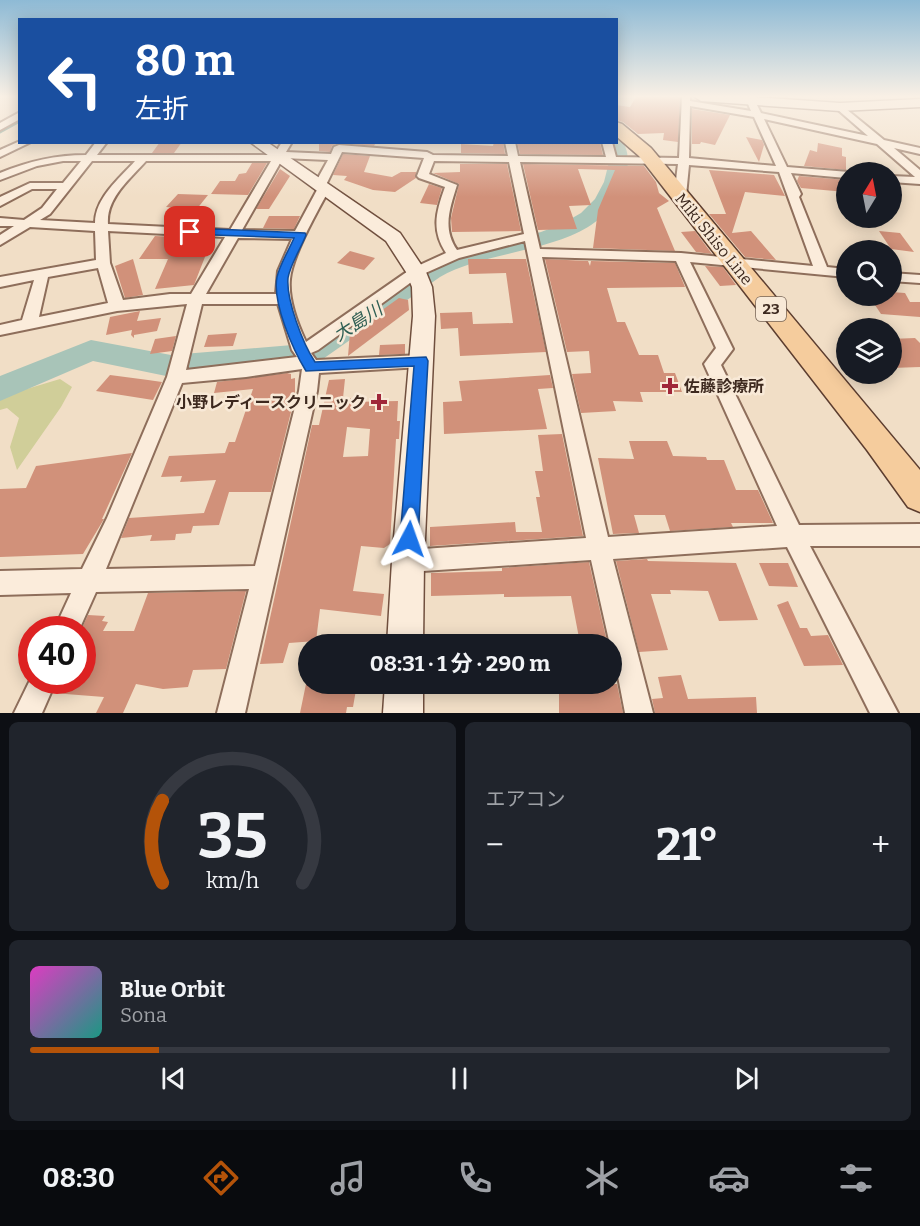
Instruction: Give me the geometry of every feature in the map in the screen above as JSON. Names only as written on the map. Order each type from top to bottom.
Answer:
[{"type":"main road","name":"Miki Shiso Line","points":[[620,130],[638,145],[652,161],[920,496]]},
{"type":"street","points":[[680,196],[685,130]]},
{"type":"street","points":[[765,130],[795,194],[792,194],[822,271]]},
{"type":"street","points":[[827,130],[920,151]]},
{"type":"street","points":[[870,130],[920,176]]},
{"type":"street","points":[[0,154],[22,144]]},
{"type":"street","points":[[0,241],[46,211],[100,144]]},
{"type":"street","points":[[260,144],[321,189],[393,237],[416,272],[422,287],[424,316],[405,634]]},
{"type":"street","points":[[73,616],[116,525],[179,368],[196,299],[286,144]]},
{"type":"street","points":[[432,144],[423,176],[451,185],[440,227],[444,242],[454,255]]},
{"type":"street","points":[[510,144],[600,550],[639,713]]},
{"type":"street","points":[[608,144],[612,160]]},
{"type":"street","points":[[0,177],[44,161],[90,157],[278,156],[338,150],[514,160],[684,161],[836,174]]},
{"type":"street","points":[[231,713],[308,392],[306,359],[284,299],[283,278],[338,150]]},
{"type":"street","points":[[117,306],[103,263],[102,212],[107,201],[144,157]]},
{"type":"street","points":[[902,180],[920,181]]},
{"type":"street","points":[[0,202],[30,186],[66,186]]},
{"type":"street","points":[[0,222],[233,234],[301,235]]},
{"type":"street","points":[[306,359],[312,346],[416,272],[454,255],[531,236]]},
{"type":"street","points":[[536,253],[681,257],[836,272]]},
{"type":"street","points":[[681,257],[725,349],[712,364],[793,536],[885,713]]},
{"type":"street","points":[[0,282],[103,263]]},
{"type":"street","points":[[29,324],[42,275]]},
{"type":"street","points":[[902,278],[920,279]]},
{"type":"street","points":[[0,330],[117,306],[170,299],[284,299]]},
{"type":"street","points":[[179,368],[246,371],[306,359],[421,361]]},
{"type":"street","points":[[408,561],[793,536],[920,535]]},
{"type":"street","points":[[0,583],[90,579],[264,577]]},
{"type":"street","points":[[28,713],[37,694]]},
{"type":"street","points":[[404,694],[404,713]]},
{"type":"shaded area","points":[[60,379],[72,387],[61,407],[17,470],[10,447],[19,418],[7,408],[0,410],[0,397]]},
{"type":"building","points":[[633,130],[679,130],[678,142],[663,140],[664,133],[638,134]]},
{"type":"building","points":[[692,130],[722,130],[715,145],[701,142],[692,144]]},
{"type":"building","points":[[746,137],[762,140],[764,145],[759,162]]},
{"type":"building","points":[[818,143],[842,148],[842,156],[846,157],[846,162],[836,162],[836,169],[804,166],[810,150],[817,152]]},
{"type":"building","points":[[159,144],[181,144],[174,153],[152,153]]},
{"type":"building","points":[[319,144],[336,144],[332,146],[330,152],[319,151]]},
{"type":"building","points":[[350,144],[375,144],[374,146]]},
{"type":"building","points":[[461,144],[493,146],[494,144],[503,144],[505,154],[461,153]]},
{"type":"building","points":[[518,144],[600,144],[603,155],[520,154]]},
{"type":"building","points":[[343,154],[370,156],[364,172],[392,177],[401,172],[416,172],[416,178],[395,192],[373,190],[344,180],[347,176],[333,175]]},
{"type":"building","points":[[252,163],[267,163],[248,195],[211,194],[220,181],[235,181],[239,174],[246,173]]},
{"type":"building","points":[[460,164],[507,164],[521,231],[452,232],[451,218],[459,184],[433,173],[460,172]]},
{"type":"building","points":[[523,164],[644,166],[656,182],[659,193],[669,201],[657,208],[675,251],[593,248],[598,210],[615,170],[578,169],[591,205],[569,206],[577,229],[538,230]]},
{"type":"building","points":[[280,169],[290,176],[269,209],[256,209]]},
{"type":"building","points":[[709,170],[774,175],[785,196],[745,192],[732,233],[751,231],[776,260],[745,257],[709,214],[726,214]]},
{"type":"building","points":[[799,176],[836,179],[836,191],[801,188],[797,181]]},
{"type":"building","points":[[429,184],[442,188],[437,205],[420,203]]},
{"type":"building","points":[[178,194],[208,195],[196,210],[166,207]]},
{"type":"building","points":[[269,216],[300,216],[294,229],[263,228]]},
{"type":"building","points":[[695,231],[712,254],[696,252],[681,232]]},
{"type":"building","points":[[879,231],[900,233],[914,252],[902,250],[902,240],[885,240]]},
{"type":"building","points":[[155,236],[212,239],[194,285],[155,289],[168,259],[139,259]]},
{"type":"building","points":[[350,251],[375,258],[364,270],[337,263]]},
{"type":"building","points":[[133,259],[143,295],[125,298],[115,266]]},
{"type":"building","points":[[468,259],[526,259],[546,352],[460,356],[458,328],[441,329],[440,313],[472,312],[473,324],[513,323],[506,273],[469,274]]},
{"type":"building","points":[[545,259],[588,261],[590,266],[591,261],[675,263],[685,287],[607,288],[617,322],[625,322],[639,355],[658,355],[664,373],[675,373],[682,392],[640,392],[643,402],[613,401],[616,411],[581,413],[572,374],[591,373],[589,351],[567,352]]},
{"type":"building","points":[[705,266],[723,267],[736,285],[720,286]]},
{"type":"building","points":[[902,293],[905,293],[910,302],[920,302],[920,317],[881,314],[876,306],[902,306]]},
{"type":"building","points":[[399,298],[408,300],[409,310],[348,356],[350,333]]},
{"type":"building","points":[[140,311],[137,321],[161,318],[157,331],[134,335],[134,338],[131,335],[132,330],[106,335],[110,317]]},
{"type":"building","points":[[237,333],[233,346],[204,347],[208,335]]},
{"type":"building","points":[[176,336],[172,351],[150,354],[155,339]]},
{"type":"building","points":[[915,338],[920,343],[920,367],[902,368],[902,339]]},
{"type":"building","points":[[405,344],[405,354],[379,355],[380,345]]},
{"type":"building","points":[[291,374],[291,379],[295,378],[295,396],[271,492],[229,492],[219,525],[193,526],[191,533],[176,534],[175,540],[150,541],[152,535],[121,538],[129,518],[204,513],[216,480],[180,482],[182,476],[161,477],[169,456],[225,453],[229,442],[235,442],[253,389],[214,393],[217,382]]},
{"type":"building","points":[[110,375],[162,382],[153,400],[96,391]]},
{"type":"building","points":[[550,375],[553,388],[538,389],[547,429],[444,434],[443,402],[462,401],[459,381]]},
{"type":"building","points":[[345,379],[343,398],[351,398],[351,402],[398,401],[399,439],[396,439],[390,544],[384,548],[361,546],[353,591],[384,594],[381,616],[320,609],[317,634],[298,634],[298,642],[289,643],[283,663],[260,664],[312,425],[319,425],[329,380]],"holes":[[[347,427],[370,429],[368,456],[343,457]]]},
{"type":"building","points":[[562,434],[583,536],[430,546],[430,527],[515,522],[516,532],[542,532],[536,497],[540,497],[535,471],[543,471],[538,435]]},
{"type":"building","points":[[629,441],[667,441],[673,456],[724,460],[736,490],[758,490],[773,523],[731,523],[733,527],[670,531],[665,515],[634,515],[639,533],[613,534],[598,458],[634,459]]},
{"type":"building","points":[[132,453],[102,519],[104,519],[83,554],[0,557],[0,489],[26,488],[36,466]]},
{"type":"building","points":[[647,559],[648,561],[736,563],[758,620],[719,621],[708,591],[670,590],[671,594],[651,594],[668,650],[639,652],[616,561]]},
{"type":"building","points":[[589,562],[605,634],[578,634],[571,596],[504,597],[504,594],[431,596],[431,573],[502,571],[502,568]]},
{"type":"building","points":[[759,563],[788,563],[798,587],[769,586]]},
{"type":"building","points":[[246,591],[226,669],[193,670],[188,687],[163,689],[136,684],[123,713],[96,713],[104,697],[66,694],[96,694],[96,616],[88,616],[88,615],[105,616],[102,621],[108,622],[103,631],[134,631],[148,593]]},
{"type":"building","points":[[788,601],[800,628],[807,628],[811,636],[828,635],[843,665],[804,666],[777,605]]},
{"type":"building","points":[[681,675],[688,699],[756,697],[757,713],[655,713],[652,699],[663,698],[658,677]]},
{"type":"building","points":[[304,694],[355,694],[353,707],[347,707],[346,713],[300,713]]},
{"type":"building","points":[[559,694],[619,694],[623,713],[559,713]]},
{"type":"waterway","name":"大島川","points":[[0,389],[91,350],[171,366],[310,354],[449,262],[481,252],[549,237],[570,229],[588,218],[603,202],[614,182],[618,162],[615,144]]},
{"type":"place","name":"佐藤診療所","points":[[670,386]]},
{"type":"place","name":"小野レディースクリニック","points":[[379,402]]},
{"type":"route","points":[[190,232],[301,235],[283,278],[284,299],[300,350],[311,367],[421,361],[409,539]]}]
